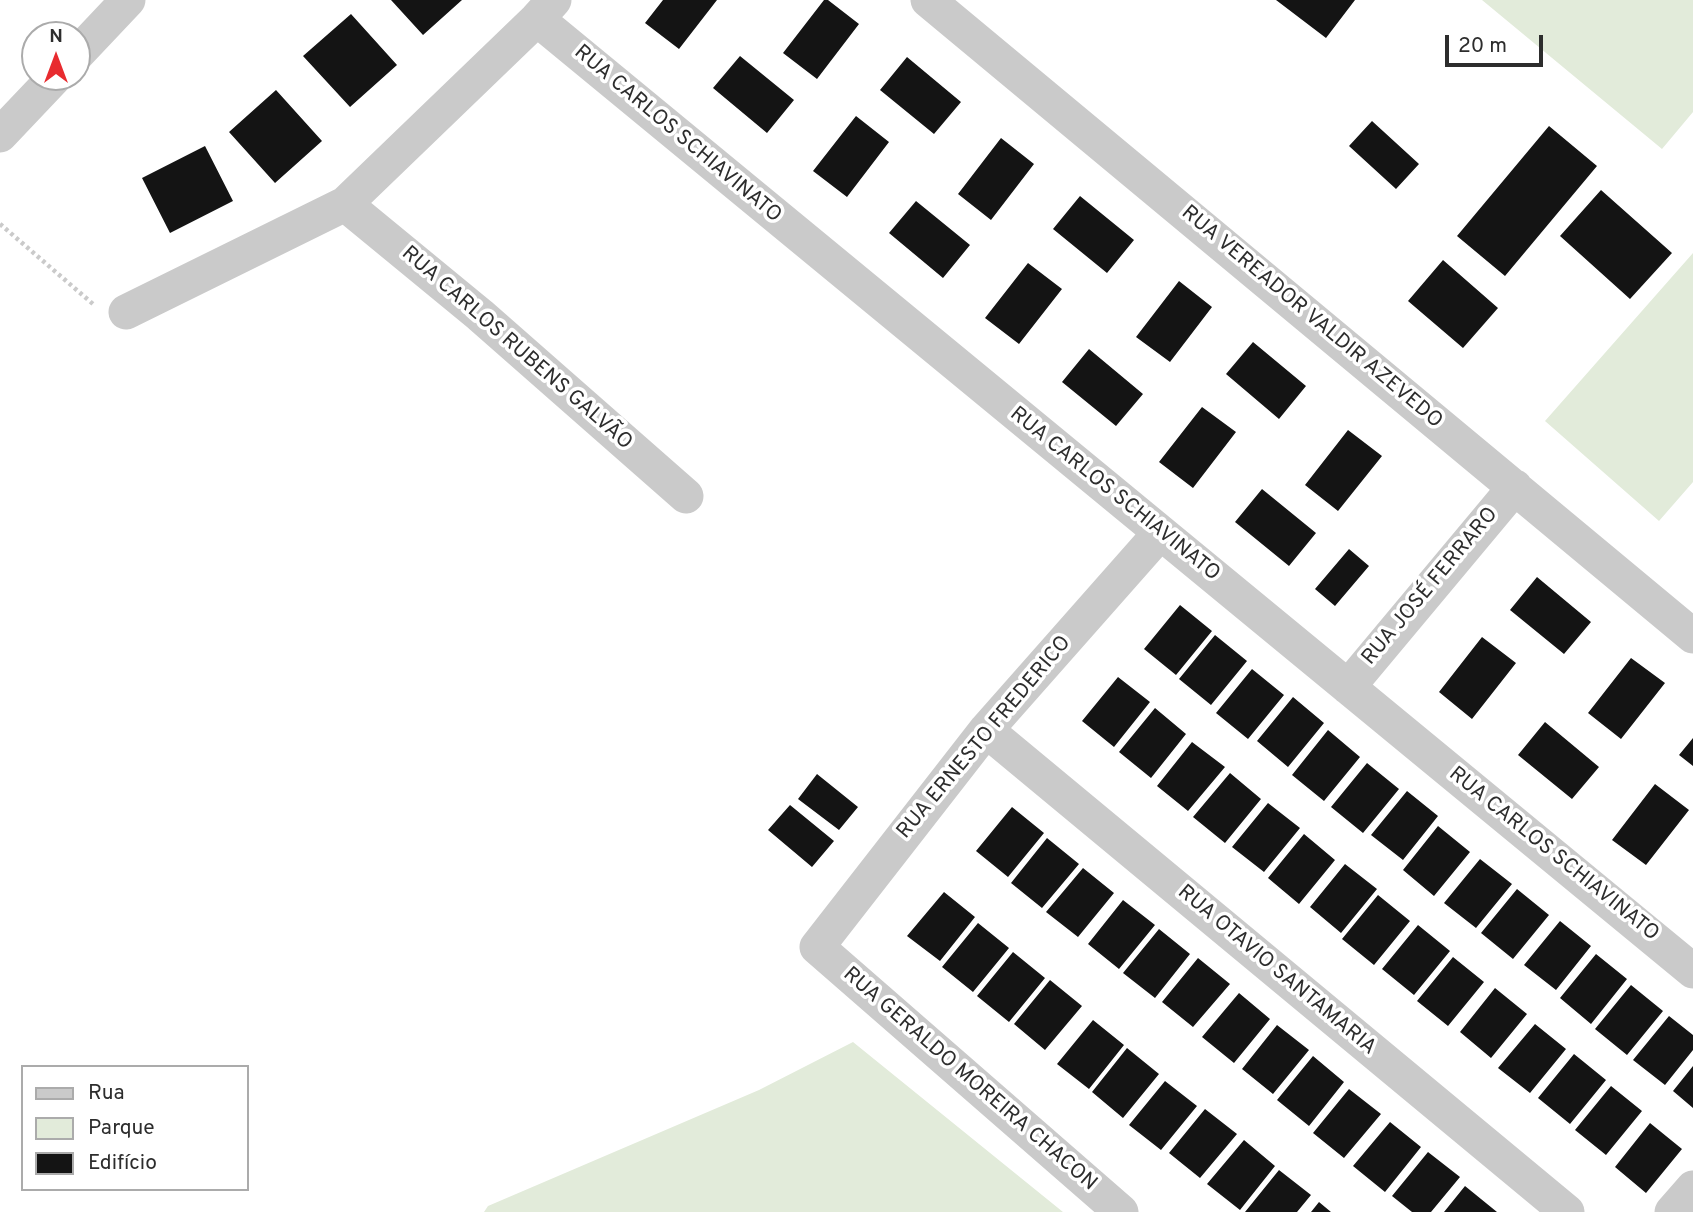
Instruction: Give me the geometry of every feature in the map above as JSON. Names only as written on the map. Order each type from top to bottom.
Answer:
[{"type":"street","points":[[91,39],[128,0]]},
{"type":"street","name":"RUA VEREADOR VALDIR AZEVEDO","points":[[928,0],[1693,636]]},
{"type":"street","points":[[126,312],[345,204],[545,10]]},
{"type":"street","name":"RUA CARLOS SCHIAVINATO","points":[[545,10],[1160,533],[1693,971]]},
{"type":"street","points":[[0,135],[42,91]]},
{"type":"street","name":"RUA CARLOS RUBENS GALVÃO","points":[[345,204],[480,315],[686,496]]},
{"type":"street","name":"RUA JOSÉ FERRARO","points":[[1348,687],[1514,487]]},
{"type":"street","name":"RUA ERNESTO FREDERICO","points":[[817,947],[986,730],[1160,533]]},
{"type":"street","name":"RUA OTAVIO SANTAMARIA","points":[[986,730],[1567,1212]]},
{"type":"street","name":"RUA GERALDO MOREIRA CHACON","points":[[817,947],[1121,1212]]},
{"type":"street","points":[[1672,1212],[1693,1188]]},
{"type":"path","points":[[0,224],[102,311],[113,314],[126,312]]},
{"type":"green space","points":[[1482,0],[1693,0],[1693,112],[1662,149]]},
{"type":"green space","points":[[1693,253],[1693,482],[1659,521],[1545,421]]},
{"type":"green space","points":[[853,1042],[1063,1212],[484,1212],[488,1206],[759,1090]]},
{"type":"building","points":[[391,0],[462,0],[423,35]]},
{"type":"building","points":[[663,0],[717,0],[679,49],[645,23]]},
{"type":"building","points":[[824,0],[828,0],[859,24],[817,79],[783,53]]},
{"type":"building","points":[[1276,0],[1355,0],[1326,38]]},
{"type":"building","points":[[351,14],[397,65],[350,107],[303,56]]},
{"type":"building","points":[[740,56],[794,100],[767,133],[713,88]]},
{"type":"building","points":[[907,57],[961,102],[934,134],[880,90]]},
{"type":"building","points":[[276,90],[322,141],[275,183],[229,132]]},
{"type":"building","points":[[856,116],[889,142],[847,197],[813,171]]},
{"type":"building","points":[[1372,121],[1419,164],[1396,189],[1349,146]]},
{"type":"building","points":[[1549,126],[1597,166],[1505,276],[1457,236]]},
{"type":"building","points":[[1001,138],[1034,164],[991,220],[958,194]]},
{"type":"building","points":[[205,146],[233,201],[170,233],[142,178]]},
{"type":"building","points":[[1601,190],[1672,253],[1630,299],[1560,236]]},
{"type":"building","points":[[1080,196],[1134,240],[1107,273],[1053,229]]},
{"type":"building","points":[[916,201],[970,245],[943,278],[889,233]]},
{"type":"building","points":[[1443,260],[1498,308],[1463,348],[1408,301]]},
{"type":"building","points":[[1028,263],[1062,289],[1019,344],[985,318]]},
{"type":"building","points":[[1179,281],[1212,307],[1170,362],[1136,337]]},
{"type":"building","points":[[1253,342],[1306,386],[1279,419],[1226,374]]},
{"type":"building","points":[[1089,349],[1143,394],[1116,426],[1062,382]]},
{"type":"building","points":[[1202,407],[1236,432],[1193,488],[1159,462]]},
{"type":"building","points":[[1348,430],[1382,456],[1338,511],[1305,485]]},
{"type":"building","points":[[1262,489],[1316,533],[1289,566],[1235,522]]},
{"type":"building","points":[[1349,549],[1369,566],[1335,606],[1315,589]]},
{"type":"building","points":[[1537,577],[1591,622],[1564,654],[1510,610]]},
{"type":"building","points":[[1180,605],[1212,631],[1176,675],[1144,649]]},
{"type":"building","points":[[1215,635],[1247,661],[1211,705],[1179,679]]},
{"type":"building","points":[[1482,637],[1516,663],[1472,719],[1439,692]]},
{"type":"building","points":[[1631,658],[1665,683],[1621,739],[1588,713]]},
{"type":"building","points":[[1252,669],[1284,695],[1248,739],[1216,713]]},
{"type":"building","points":[[1118,677],[1150,702],[1114,747],[1082,721]]},
{"type":"building","points":[[1293,697],[1324,723],[1288,767],[1257,741]]},
{"type":"building","points":[[1155,708],[1186,734],[1151,778],[1119,752]]},
{"type":"building","points":[[1545,722],[1599,767],[1572,799],[1518,755]]},
{"type":"building","points":[[1328,730],[1360,757],[1324,801],[1292,775]]},
{"type":"building","points":[[1693,738],[1693,766],[1679,755]]},
{"type":"building","points":[[1192,742],[1225,767],[1188,811],[1157,786]]},
{"type":"building","points":[[1367,763],[1399,789],[1363,833],[1331,807]]},
{"type":"building","points":[[1230,773],[1261,799],[1225,843],[1193,817]]},
{"type":"building","points":[[817,774],[858,807],[839,830],[798,799]]},
{"type":"building","points":[[1655,784],[1689,810],[1646,865],[1612,840]]},
{"type":"building","points":[[1407,791],[1438,816],[1403,860],[1371,835]]},
{"type":"building","points":[[1268,803],[1300,828],[1264,872],[1232,847]]},
{"type":"building","points":[[790,805],[834,841],[812,867],[768,830]]},
{"type":"building","points":[[1012,807],[1044,833],[1008,877],[976,851]]},
{"type":"building","points":[[1438,826],[1470,852],[1434,896],[1403,870]]},
{"type":"building","points":[[1304,834],[1335,860],[1299,904],[1268,878]]},
{"type":"building","points":[[1047,838],[1079,864],[1042,908],[1011,883]]},
{"type":"building","points":[[1480,859],[1512,884],[1476,928],[1444,903]]},
{"type":"building","points":[[1345,864],[1377,889],[1341,933],[1310,907]]},
{"type":"building","points":[[1083,868],[1114,893],[1078,937],[1046,912]]},
{"type":"building","points":[[1517,889],[1549,915],[1513,959],[1481,933]]},
{"type":"building","points":[[944,892],[975,917],[940,961],[907,936]]},
{"type":"building","points":[[1378,895],[1410,921],[1374,965],[1342,939]]},
{"type":"building","points":[[1123,900],[1155,925],[1119,969],[1088,944]]},
{"type":"building","points":[[1560,921],[1591,946],[1556,990],[1524,965]]},
{"type":"building","points":[[978,923],[1009,948],[973,992],[942,967]]},
{"type":"building","points":[[1418,925],[1450,951],[1414,995],[1382,969]]},
{"type":"building","points":[[1159,929],[1190,954],[1155,998],[1123,973]]},
{"type":"building","points":[[1013,952],[1045,978],[1009,1022],[977,996]]},
{"type":"building","points":[[1596,954],[1627,979],[1591,1024],[1560,998]]},
{"type":"building","points":[[1453,957],[1484,982],[1448,1026],[1417,1001]]},
{"type":"building","points":[[1198,958],[1230,984],[1193,1027],[1162,1002]]},
{"type":"building","points":[[1050,980],[1082,1006],[1045,1050],[1014,1024]]},
{"type":"building","points":[[1631,985],[1663,1011],[1627,1055],[1595,1029]]},
{"type":"building","points":[[1495,988],[1527,1014],[1491,1058],[1460,1032]]},
{"type":"building","points":[[1239,993],[1270,1019],[1234,1063],[1202,1037]]},
{"type":"building","points":[[1669,1016],[1693,1035],[1693,1050],[1665,1085],[1633,1060]]},
{"type":"building","points":[[1093,1020],[1124,1045],[1089,1089],[1057,1064]]},
{"type":"building","points":[[1535,1024],[1566,1049],[1530,1093],[1498,1068]]},
{"type":"building","points":[[1277,1025],[1309,1050],[1273,1094],[1242,1069]]},
{"type":"building","points":[[1127,1048],[1159,1074],[1123,1118],[1092,1092]]},
{"type":"building","points":[[1574,1054],[1606,1080],[1570,1124],[1538,1098]]},
{"type":"building","points":[[1313,1056],[1344,1082],[1309,1126],[1277,1100]]},
{"type":"building","points":[[1693,1066],[1693,1108],[1673,1091]]},
{"type":"building","points":[[1165,1081],[1197,1106],[1161,1150],[1129,1125]]},
{"type":"building","points":[[1611,1086],[1642,1111],[1606,1155],[1575,1130]]},
{"type":"building","points":[[1349,1089],[1381,1114],[1344,1158],[1313,1133]]},
{"type":"building","points":[[1205,1109],[1237,1134],[1200,1178],[1169,1153]]},
{"type":"building","points":[[1390,1122],[1421,1147],[1385,1192],[1353,1166]]},
{"type":"building","points":[[1650,1123],[1682,1149],[1646,1193],[1615,1167]]},
{"type":"building","points":[[1244,1140],[1275,1166],[1240,1210],[1207,1184]]},
{"type":"building","points":[[1428,1152],[1460,1177],[1431,1212],[1412,1212],[1392,1196]]},
{"type":"building","points":[[1279,1170],[1311,1195],[1297,1212],[1245,1212]]},
{"type":"building","points":[[1465,1186],[1497,1212],[1444,1212]]},
{"type":"building","points":[[1319,1202],[1331,1212],[1311,1212]]}]
